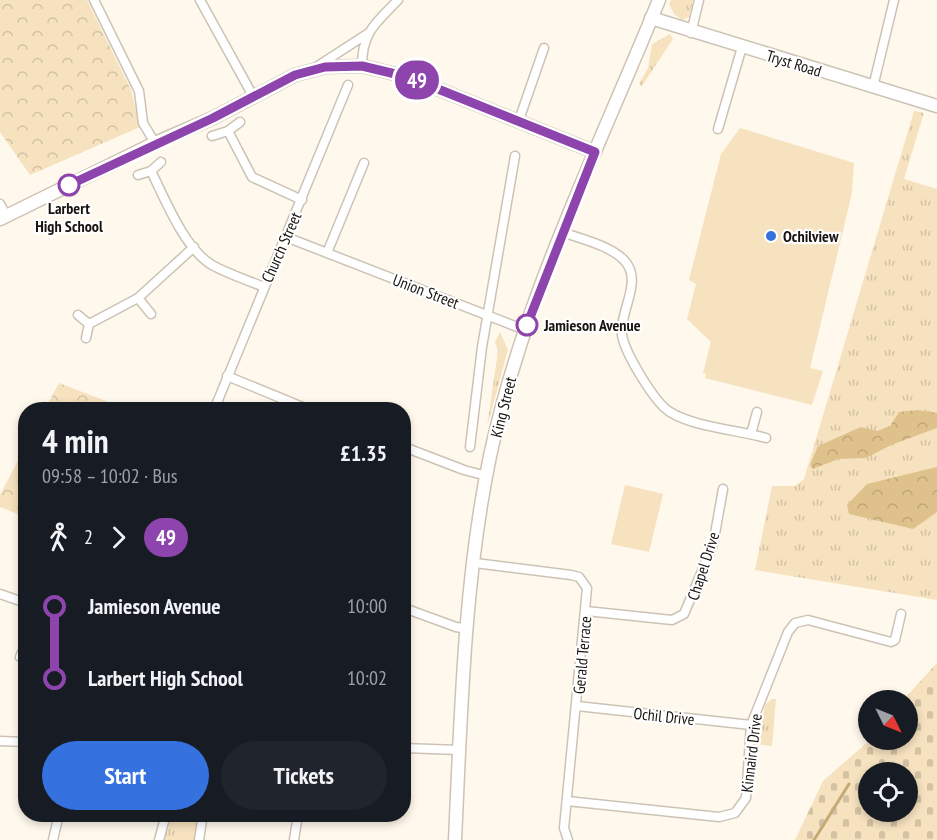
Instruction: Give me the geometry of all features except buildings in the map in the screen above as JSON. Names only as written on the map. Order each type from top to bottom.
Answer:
[{"type":"street","points":[[94,0],[139,91],[143,123],[155,143]]},
{"type":"street","points":[[200,0],[253,96]]},
{"type":"street","points":[[2,213],[213,118],[253,96],[312,69],[368,33],[398,0]]},
{"type":"street","name":"King Street","points":[[455,840],[459,750],[475,563],[487,476],[501,413],[525,330],[562,232],[659,0]]},
{"type":"street","points":[[691,33],[699,0]]},
{"type":"street","points":[[873,87],[894,0]]},
{"type":"street","name":"Tryst Road","points":[[651,18],[691,33],[937,106]]},
{"type":"street","points":[[362,66],[362,48],[368,33]]},
{"type":"street","points":[[718,129],[742,47]]},
{"type":"street","points":[[519,120],[544,48]]},
{"type":"street","points":[[312,69],[362,66],[408,77],[595,152]]},
{"type":"street","name":"Church Street","points":[[217,402],[348,85]]},
{"type":"street","points":[[212,136],[228,131],[240,122]]},
{"type":"street","points":[[228,131],[252,177],[302,200]]},
{"type":"street","name":"King Street","points":[[470,447],[487,316],[515,156]]},
{"type":"street","points":[[138,175],[151,171],[161,162]]},
{"type":"street","points":[[327,253],[364,163]]},
{"type":"street","points":[[151,171],[175,218],[194,247],[210,264],[264,287]]},
{"type":"street","points":[[562,232],[614,252],[625,261],[630,274],[631,290],[622,335],[634,362],[664,408],[685,418],[766,438]]},
{"type":"street","name":"Union Street","points":[[286,237],[525,330]]},
{"type":"street","points":[[86,338],[89,324],[138,298],[194,247]]},
{"type":"street","points":[[138,298],[151,314]]},
{"type":"street","points":[[78,315],[89,324]]},
{"type":"street","points":[[227,376],[290,402]]},
{"type":"street","points":[[751,434],[757,412]]},
{"type":"street","points":[[411,450],[464,470],[487,476]]},
{"type":"street","name":"Chapel Drive","points":[[586,611],[672,620],[684,614],[688,610],[712,545],[723,489]]},
{"type":"street","name":"Gerald Terrace","points":[[475,563],[579,577],[587,588],[564,828],[568,840]]},
{"type":"street","points":[[0,594],[18,600]]},
{"type":"street","points":[[411,611],[468,629]]},
{"type":"street","name":"Kinnaird Drive","points":[[567,801],[728,816],[742,806],[746,798],[751,725],[788,632],[795,623],[808,620],[891,642],[895,640],[901,614]]},
{"type":"street","name":"Ochil Drive","points":[[577,706],[751,725]]},
{"type":"street","points":[[0,741],[18,742]]},
{"type":"street","points":[[411,748],[459,750]]},
{"type":"street","points":[[53,840],[57,822]]},
{"type":"street","points":[[159,840],[164,822]]},
{"type":"street","points":[[199,840],[202,822]]},
{"type":"street","points":[[294,840],[297,822]]},
{"type":"green space","points":[[0,0],[87,0],[131,90],[140,127],[30,175],[0,132]]},
{"type":"green space","points":[[671,0],[693,0],[689,17],[682,20],[674,14],[669,4]]},
{"type":"green space","points":[[670,34],[673,39],[642,86],[639,84],[648,68],[652,44]]},
{"type":"green space","points":[[914,111],[924,113],[904,179],[937,189],[937,600],[755,570],[772,486],[795,486],[804,479]]},
{"type":"green space","name":"Ochilview","points":[[740,128],[854,163],[852,193],[810,368],[823,371],[812,405],[705,378],[706,374],[703,373],[711,342],[687,319],[696,284],[689,280],[721,154]]},
{"type":"green space","points":[[500,332],[508,350],[487,427],[498,351],[495,342]]},
{"type":"green space","points":[[59,383],[109,402],[49,402]]},
{"type":"green space","points":[[918,410],[937,413],[937,428],[891,445],[866,458],[838,459],[813,469],[810,465],[818,446],[861,427],[877,431],[890,426],[899,412]]},
{"type":"green space","points":[[18,460],[18,514],[0,507],[0,495]]},
{"type":"green space","points":[[937,467],[937,512],[913,529],[849,514],[847,505],[867,484]]},
{"type":"green space","points":[[625,485],[663,494],[649,552],[611,544]]},
{"type":"green space","points":[[937,663],[937,840],[795,840],[823,781],[859,750],[918,750],[918,690],[912,690]]},
{"type":"green space","points":[[772,699],[776,699],[772,746],[757,744],[765,705]]},
{"type":"green space","points":[[168,822],[196,822],[196,840],[163,840]]},
{"type":"waterway","points":[[814,840],[849,784]]},
{"type":"bus line","name":"49","points":[[69,185],[155,143],[213,118],[295,75],[312,69],[346,65],[362,66],[408,77],[595,152],[527,325]]},
{"type":"place","name":"Larbert High School","points":[[69,185]]},
{"type":"place","name":"Ochilview","points":[[771,236]]},
{"type":"place","name":"Jamieson Avenue","points":[[527,325]]}]
